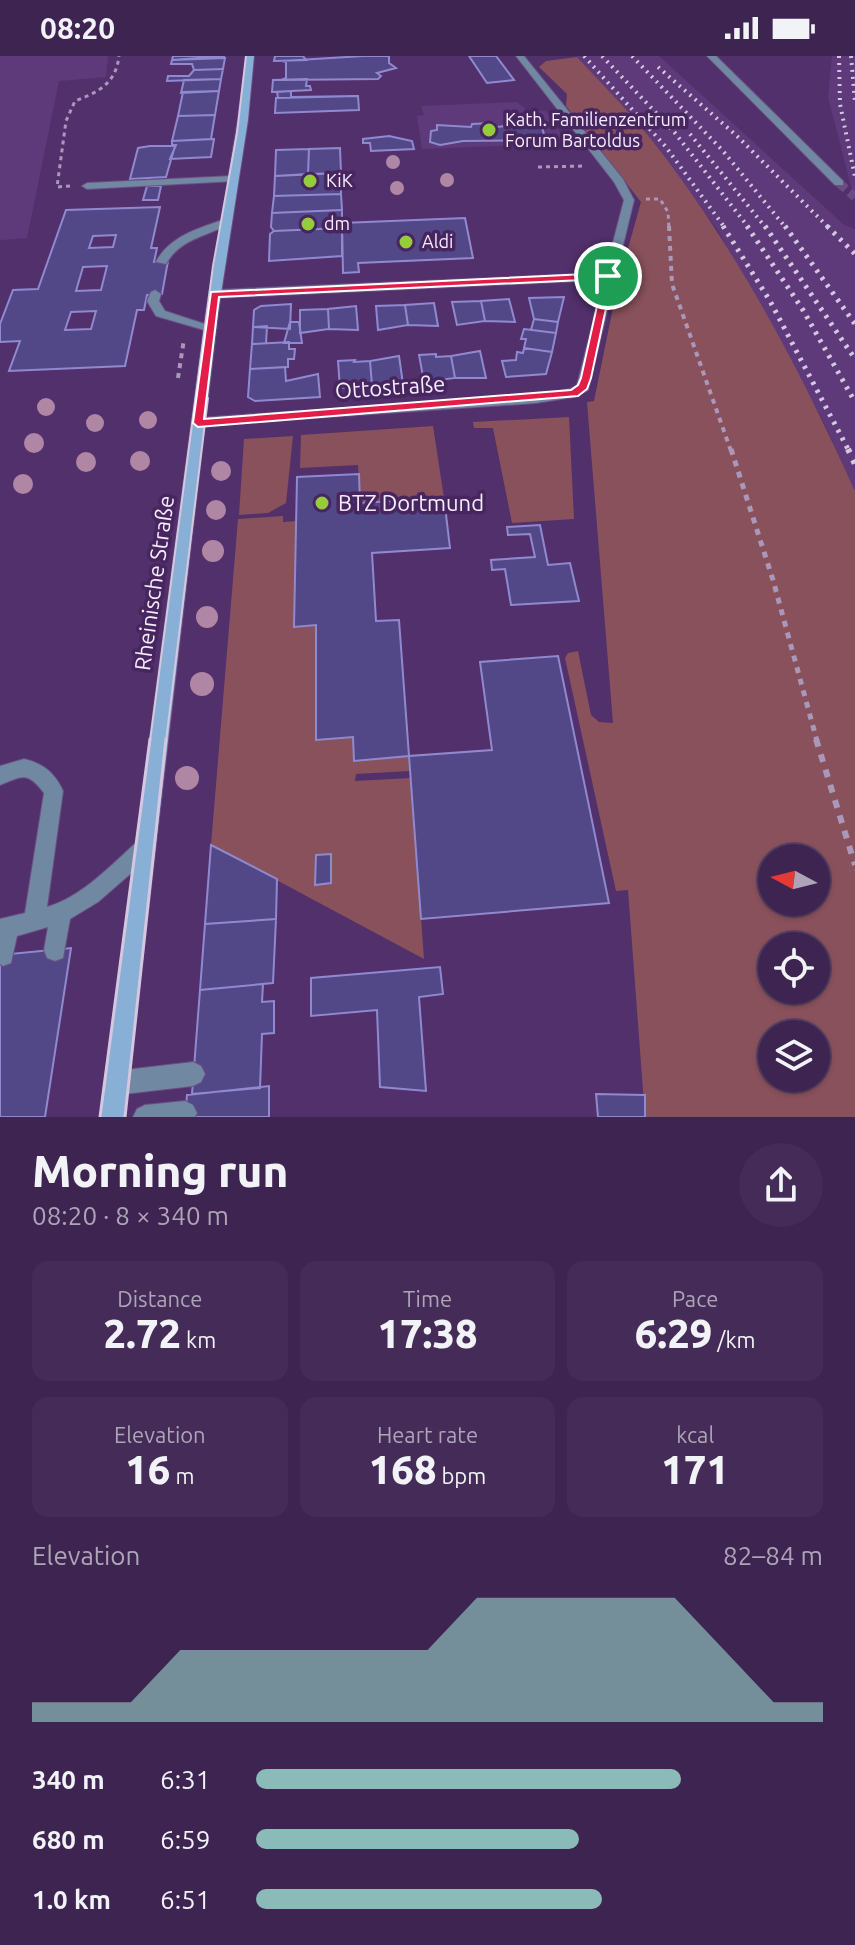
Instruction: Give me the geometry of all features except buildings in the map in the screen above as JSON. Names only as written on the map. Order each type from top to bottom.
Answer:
[{"type":"main road","name":"Rheinische Straße","points":[[112,1117],[198,423],[250,56]]},
{"type":"street","points":[[215,294],[608,276],[629,200],[619,181],[520,56]]},
{"type":"street","points":[[711,56],[839,183]]},
{"type":"street","points":[[87,186],[232,179]]},
{"type":"street","points":[[162,262],[173,244],[202,235],[225,222]]},
{"type":"street","name":"Ottostraße","points":[[198,423],[536,399],[574,393],[583,387],[608,276]]},
{"type":"street","points":[[155,294],[153,301],[160,313],[211,328]]},
{"type":"street","points":[[0,776],[14,768],[34,768],[54,791],[34,921]]},
{"type":"street","points":[[3,955],[4,929],[61,913],[91,895],[145,848]]},
{"type":"street","points":[[55,950],[61,913]]},
{"type":"street","points":[[116,1083],[193,1074]]},
{"type":"street","points":[[145,1117],[185,1113]]},
{"type":"path","points":[[87,186],[57,187],[66,121],[75,101],[107,87],[115,77],[119,56]]},
{"type":"path","points":[[538,167],[583,167]]},
{"type":"path","points":[[629,200],[660,199],[668,212],[672,284],[769,565],[819,750],[855,865]]},
{"type":"path","points":[[178,378],[188,320]]},
{"type":"shaded area","points":[[0,56],[108,56],[106,77],[59,81],[27,238],[0,240]]},
{"type":"shaded area","points":[[576,56],[659,56],[843,224],[855,229],[855,491],[824,423],[717,229],[645,131]]},
{"type":"shaded area","points":[[832,56],[855,56],[855,202],[828,97]]},
{"type":"shaded area","points":[[577,57],[639,124],[678,175],[736,261],[762,306],[811,397],[855,491],[855,1117],[645,1117],[628,890],[616,891],[565,658],[568,653],[578,651],[591,715],[599,722],[613,723],[587,402],[594,401],[617,288],[641,202],[566,106],[567,94],[539,67],[546,61]]},
{"type":"shaded area","name":"Kath. Familienzentrum Forum Bartoldus","points":[[517,102],[527,110],[546,111],[568,143],[422,149],[417,116],[424,115],[421,106]]},
{"type":"shaded area","points":[[569,417],[574,519],[512,523],[493,428],[474,428],[473,422]]},
{"type":"shaded area","points":[[433,426],[444,498],[360,503],[358,465],[300,468],[301,435]]},
{"type":"shaded area","points":[[293,436],[286,503],[268,513],[239,515],[244,439]]},
{"type":"shaded area","points":[[283,516],[283,522],[296,521],[294,626],[316,625],[316,740],[353,737],[354,761],[409,756],[410,771],[356,774],[355,781],[411,778],[424,959],[211,845],[238,519]]},
{"type":"tunnel","points":[[839,183],[855,197]]},
{"type":"tram line","points":[[150,741],[213,266],[237,133],[246,56]]},
{"type":"tram line","points":[[166,741],[208,398]]},
{"type":"tram line","points":[[100,1117],[150,739]]},
{"type":"tram line","points":[[125,1117],[166,739]]},
{"type":"railway","points":[[584,56],[666,147],[725,228]]},
{"type":"railway","points":[[602,56],[675,133],[749,228]]},
{"type":"railway","points":[[632,56],[723,151],[786,228]]},
{"type":"railway","points":[[839,56],[840,104],[855,177]]},
{"type":"railway","points":[[851,56],[855,102]]},
{"type":"railway","points":[[658,67],[737,136],[855,254]]},
{"type":"railway","points":[[690,134],[766,228]]},
{"type":"railway","points":[[723,226],[770,301],[848,450]]},
{"type":"railway","points":[[747,226],[803,310],[855,402]]},
{"type":"railway","points":[[765,226],[855,359]]},
{"type":"railway","points":[[785,226],[855,324]]},
{"type":"railway","points":[[848,450],[855,464]]},
{"type":"place","name":"Kath. Familienzentrum Forum Bartoldus","points":[[489,130]]},
{"type":"place","name":"KiK","points":[[310,181]]},
{"type":"place","name":"dm","points":[[308,224]]},
{"type":"place","name":"Aldi","points":[[406,242]]},
{"type":"place","name":"BTZ Dortmund","points":[[322,503]]},
{"type":"route","points":[[608,276],[586,378],[583,387],[574,393],[536,399],[198,423],[215,294],[608,276]]}]
